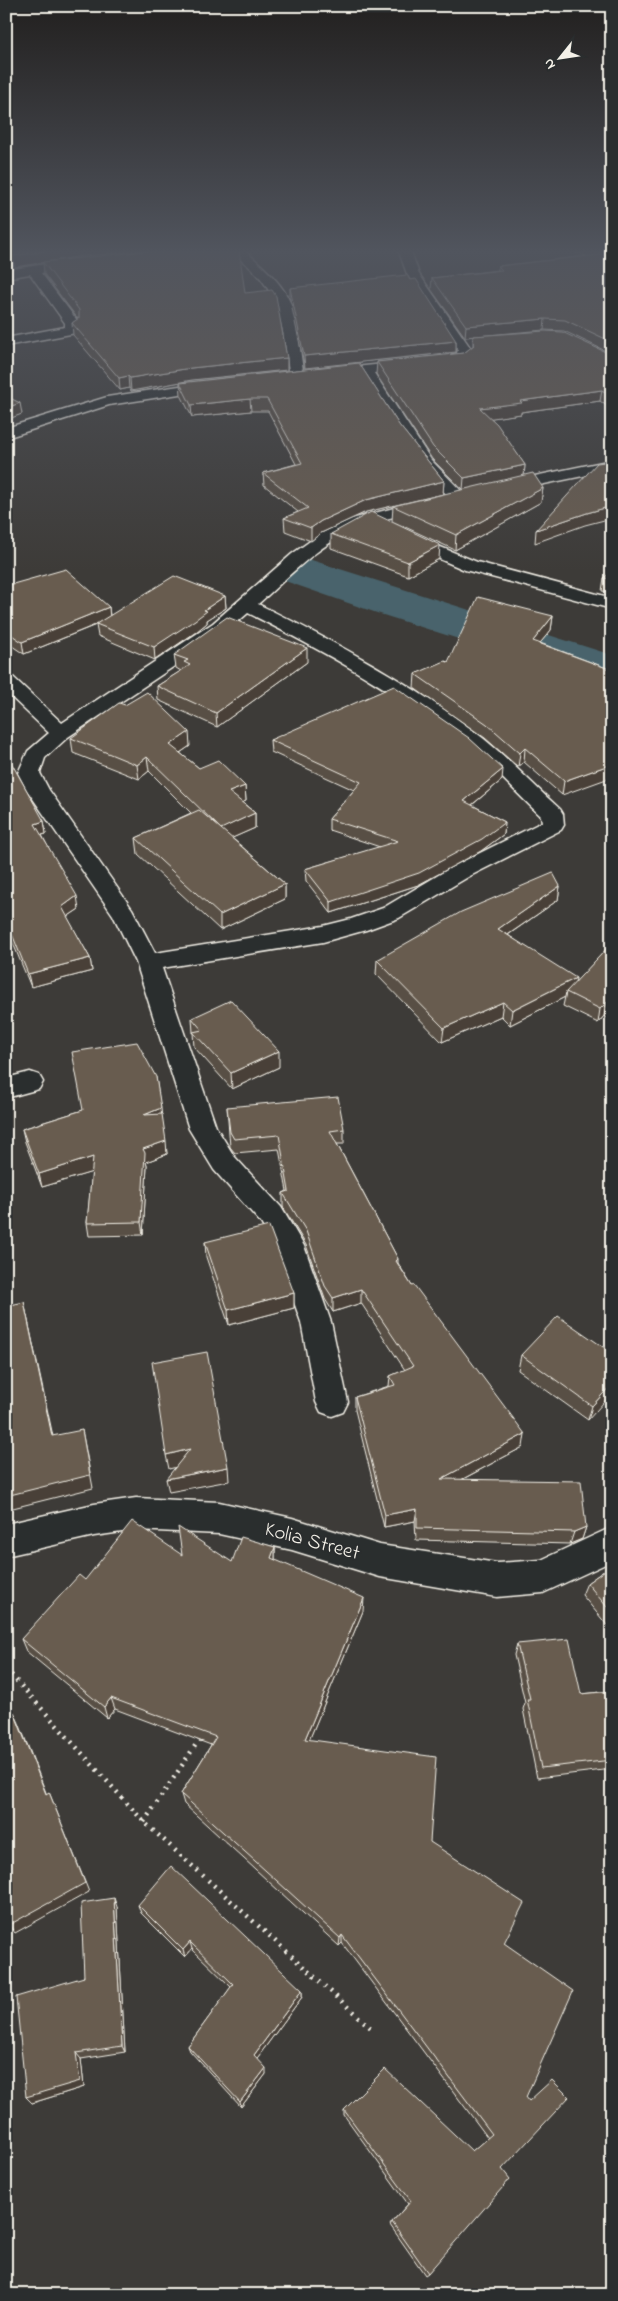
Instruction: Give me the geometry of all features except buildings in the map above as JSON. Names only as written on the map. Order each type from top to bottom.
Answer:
[{"type":"street","points":[[294,356],[297,376]]},
{"type":"street","points":[[278,378],[365,370],[458,359],[463,356]]},
{"type":"street","points":[[365,370],[401,429],[425,463],[458,498]]},
{"type":"street","points":[[6,432],[107,401],[231,382]]},
{"type":"street","points":[[332,1402],[316,1322],[289,1246],[271,1215],[224,1163],[203,1129],[148,962],[124,914],[38,790],[29,773],[35,756],[61,733],[220,627],[298,558],[326,538],[350,525],[458,498],[612,465]]},
{"type":"street","points":[[372,518],[418,544],[471,566],[612,604]]},
{"type":"street","points":[[148,962],[323,934],[358,925],[391,913],[468,868],[553,825],[552,814],[478,744],[426,708],[327,645],[246,605]]},
{"type":"street","points":[[6,681],[61,733]]},
{"type":"street","name":"Kolia Street","points":[[6,1540],[84,1522],[136,1514],[219,1518],[292,1534],[380,1561],[497,1580],[543,1576],[612,1543]]},
{"type":"path","points":[[6,1669],[144,1822],[372,2029]]},
{"type":"path","points":[[144,1822],[204,1734]]},
{"type":"waterway","points":[[302,571],[394,603],[612,672]]}]
